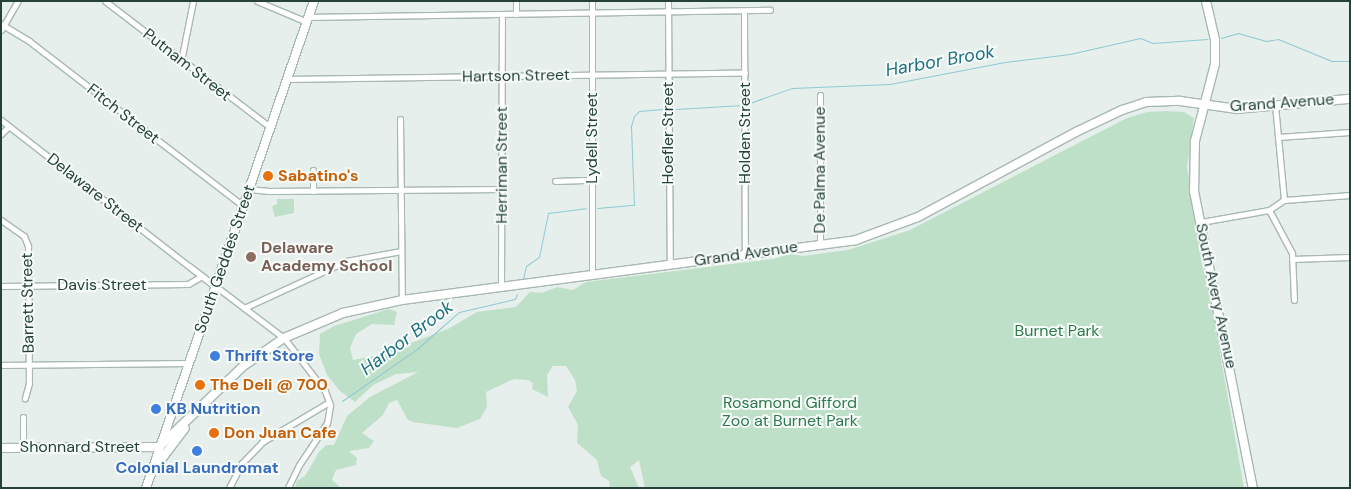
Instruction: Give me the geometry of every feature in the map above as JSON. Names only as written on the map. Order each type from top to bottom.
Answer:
[{"type":"street","points":[[2,26],[18,1]]},
{"type":"street","name":"Putnam Street","points":[[105,1],[181,61],[270,127]]},
{"type":"street","points":[[181,61],[194,1]]},
{"type":"street","points":[[257,1],[307,19],[770,10]]},
{"type":"street","name":"South Geddes Street","points":[[146,488],[314,1]]},
{"type":"street","points":[[516,1],[516,14]]},
{"type":"street","name":"Lydell Street","points":[[592,1],[592,275]]},
{"type":"street","name":"Hoefler Street","points":[[668,1],[670,264]]},
{"type":"street","name":"South Avery Avenue","points":[[1206,1],[1216,46],[1195,141],[1193,171],[1201,222],[1253,488]]},
{"type":"street","name":"Holden Street","points":[[744,11],[746,254]]},
{"type":"street","name":"Herriman Street","points":[[501,287],[502,14]]},
{"type":"street","name":"Fitch Street","points":[[2,26],[243,206]]},
{"type":"street","name":"Hartson Street","points":[[287,79],[745,73]]},
{"type":"street","name":"De Palma Avenue","points":[[820,95],[820,244]]},
{"type":"street","name":"Grand Avenue","points":[[159,447],[191,418],[227,377],[284,338],[343,313],[402,300],[862,238],[918,217],[1122,110],[1165,100],[1237,109],[1350,99]]},
{"type":"street","points":[[1275,105],[1284,200]]},
{"type":"street","points":[[400,119],[402,300]]},
{"type":"street","name":"Delaware Street","points":[[1,120],[284,338],[312,370],[329,402]]},
{"type":"street","points":[[1,134],[9,126]]},
{"type":"street","points":[[1278,136],[1350,132]]},
{"type":"street","points":[[313,170],[313,191]]},
{"type":"street","points":[[555,181],[592,180]]},
{"type":"street","points":[[248,189],[313,191],[502,189]]},
{"type":"street","points":[[1201,222],[1269,210],[1284,200],[1350,195]]},
{"type":"street","points":[[1269,210],[1292,259],[1294,300]]},
{"type":"street","name":"Barrett Street","points":[[1,220],[26,239],[29,389],[25,398]]},
{"type":"street","points":[[244,308],[346,261],[401,251]]},
{"type":"street","points":[[1292,259],[1350,257]]},
{"type":"street","name":"Delaware Street","points":[[189,266],[200,277],[216,286]]},
{"type":"street","name":"Davis Street","points":[[1,286],[188,284],[200,277]]},
{"type":"street","points":[[1,364],[189,363]]},
{"type":"street","points":[[229,488],[242,463],[262,442],[329,402]]},
{"type":"street","points":[[288,488],[299,465],[327,423],[329,402]]},
{"type":"street","points":[[23,417],[23,447]]},
{"type":"street","points":[[151,474],[191,418]]},
{"type":"street","name":"Shonnard Street","points":[[1,448],[159,447]]},
{"type":"green space","name":"Burnet Park","points":[[1147,112],[1184,112],[1194,118],[1187,167],[1244,488],[645,488],[639,460],[630,467],[639,488],[610,488],[609,481],[601,476],[597,460],[577,443],[578,425],[568,407],[577,391],[575,380],[566,366],[553,366],[547,375],[548,397],[532,389],[533,383],[528,380],[514,379],[486,392],[487,407],[480,419],[457,428],[413,422],[408,420],[397,400],[389,403],[383,415],[362,433],[374,441],[369,448],[349,451],[357,458],[356,465],[336,470],[332,480],[341,488],[295,488],[297,481],[305,476],[319,452],[326,445],[334,445],[347,416],[370,397],[418,372],[396,374],[373,385],[355,402],[340,391],[327,375],[319,354],[320,334],[334,326],[389,309],[397,312],[394,325],[372,324],[356,334],[350,348],[353,360],[379,355],[448,329],[477,312],[516,307],[530,292],[542,293],[557,287],[573,290],[586,282],[773,259],[790,254],[803,256],[848,250],[910,230],[1127,118]]},
{"type":"green space","points":[[277,199],[294,199],[294,213],[275,217],[272,206],[277,204]]},
{"type":"waterway","name":"Harbor Brook","points":[[1221,38],[1238,33],[1266,41],[1278,39],[1332,61],[1350,61]]},
{"type":"waterway","name":"Harbor Brook","points":[[747,104],[792,88],[890,84],[1005,62],[1070,54],[1140,38],[1153,43],[1207,39]]},
{"type":"waterway","name":"Harbor Brook","points":[[676,109],[743,105]]},
{"type":"waterway","name":"Harbor Brook","points":[[597,208],[634,205],[631,126],[634,116],[639,111],[663,109]]},
{"type":"waterway","name":"Harbor Brook","points":[[523,279],[526,266],[539,257],[548,213],[586,208]]},
{"type":"waterway","name":"Harbor Brook","points":[[342,401],[417,349],[459,312],[515,299],[517,294]]},
{"type":"place","name":"Sabatino's","points":[[268,176]]},
{"type":"place","name":"Delaware Academy School","points":[[251,257]]},
{"type":"place","name":"Thrift Store","points":[[215,356]]},
{"type":"place","name":"The Deli @ 700","points":[[200,385]]},
{"type":"place","name":"KB Nutrition","points":[[156,409]]},
{"type":"place","name":"Don Juan Cafe","points":[[214,433]]},
{"type":"place","name":"Colonial Laundromat","points":[[197,451]]},
{"type":"park label","name":"Rosamond Gifford Zoo at Burnet Park","points":[[790,412]]}]
